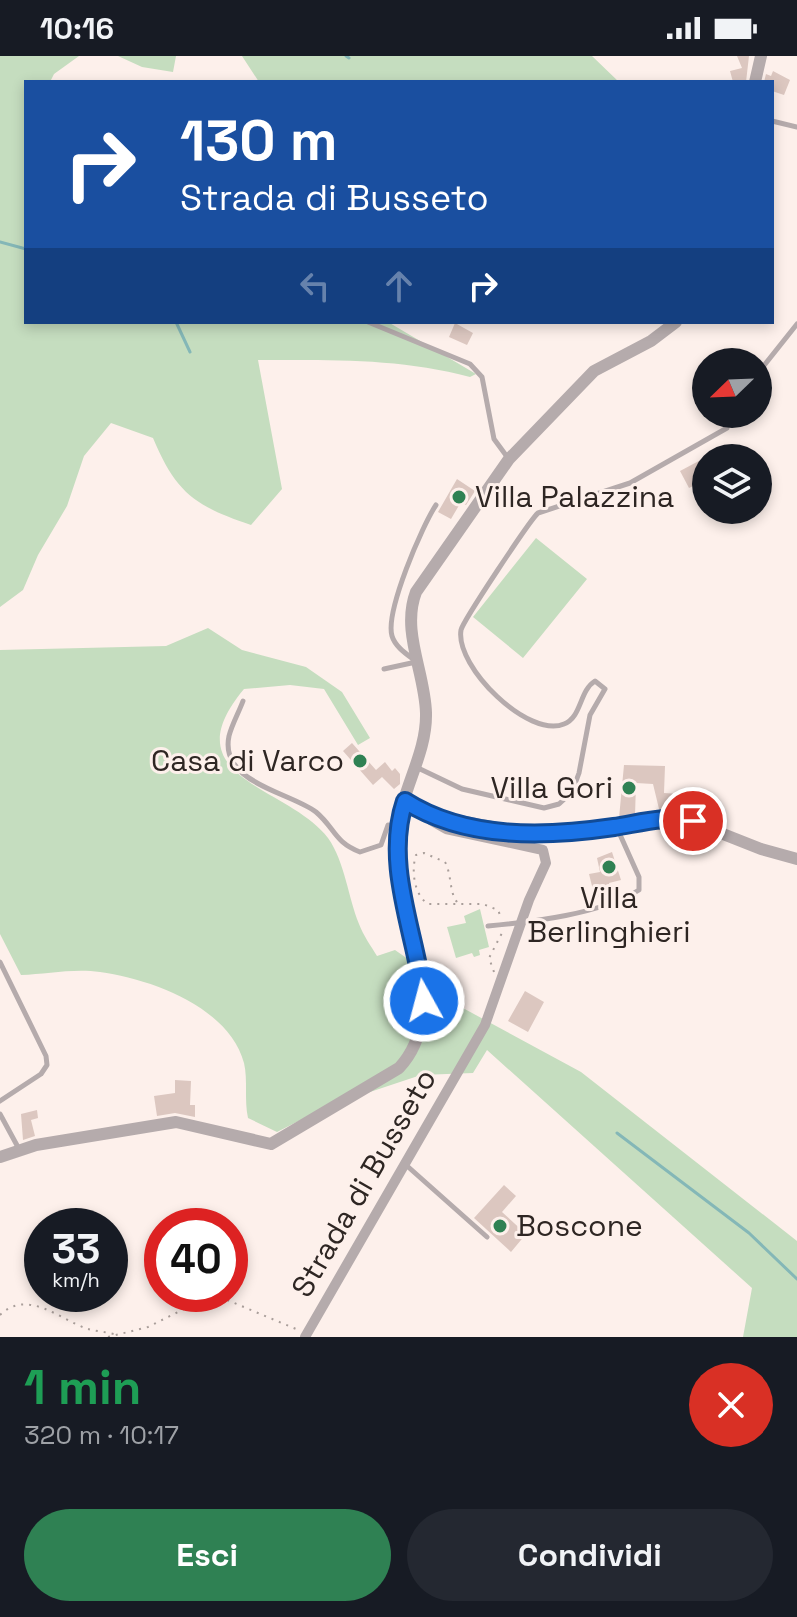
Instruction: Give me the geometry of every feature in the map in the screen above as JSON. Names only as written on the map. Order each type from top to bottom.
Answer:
[{"type":"street","points":[[755,80],[761,56]]},
{"type":"street","points":[[0,1157],[19,1150],[128,1127],[176,1122],[271,1144],[399,1068],[415,1045],[424,1001],[421,969],[404,897],[398,826],[417,767],[426,710],[410,617],[416,592],[437,556],[509,459],[594,371],[651,341],[673,324]]},
{"type":"street","name":"Strada di Busseto","points":[[405,801],[427,813],[540,836],[685,819],[770,852],[797,859]]},
{"type":"street","name":"Strada di Busseto","points":[[306,1336],[482,1031],[546,863],[545,852],[446,829],[432,821],[427,813]]},
{"type":"lane","points":[[774,121],[797,127]]},
{"type":"lane","points":[[373,324],[470,364],[482,377],[494,439],[509,459]]},
{"type":"lane","points":[[772,355],[797,324]]},
{"type":"lane","points":[[417,767],[462,789],[544,808],[559,804],[572,792],[579,773],[590,715],[605,689],[595,681],[588,686],[567,724],[555,727],[531,719],[499,698],[469,664],[461,638],[467,614],[499,574],[529,521],[538,513],[630,483],[727,428]]},
{"type":"lane","points":[[417,661],[395,643],[391,625],[426,521],[436,505]]},
{"type":"lane","points":[[384,669],[417,661]]},
{"type":"lane","points":[[243,701],[229,737],[229,748],[242,772],[260,785],[314,810],[342,845],[360,852],[381,845],[388,825],[398,826]]},
{"type":"lane","points":[[488,926],[522,923],[612,902],[641,888],[616,827]]},
{"type":"lane","points":[[0,962],[46,1056],[47,1065],[41,1074],[0,1101]]},
{"type":"lane","points":[[0,1114],[19,1150]]},
{"type":"lane","points":[[406,1165],[487,1237]]},
{"type":"path","points":[[457,902],[452,896],[453,884],[445,862],[424,853],[416,855],[416,884],[422,900],[428,904],[457,902],[493,907],[499,913],[504,925],[489,958],[495,973],[502,974]]},
{"type":"path","points":[[108,1337],[148,1327],[206,1298],[220,1297],[306,1336]]},
{"type":"path","points":[[0,1315],[16,1305],[29,1303],[88,1329],[117,1334]]},
{"type":"green space","points":[[0,56],[79,56],[54,74],[51,80],[24,80],[24,324],[391,324],[476,374],[470,377],[417,366],[365,361],[258,360],[282,489],[251,525],[215,511],[190,495],[170,472],[153,438],[111,423],[84,456],[67,506],[38,555],[23,590],[0,607]]},
{"type":"green space","points":[[118,56],[176,56],[173,72],[142,67]]},
{"type":"green space","points":[[242,56],[592,56],[617,80],[258,80]]},
{"type":"green space","points":[[536,538],[587,579],[523,658],[473,617]]},
{"type":"green space","points":[[208,628],[242,650],[306,667],[342,692],[370,738],[358,745],[324,689],[290,685],[244,689],[224,719],[220,743],[227,762],[243,778],[310,820],[328,838],[342,869],[355,914],[377,956],[395,950],[448,987],[461,1007],[581,1072],[797,1241],[797,1337],[743,1337],[752,1288],[487,1050],[473,1073],[421,1075],[328,1106],[277,1132],[248,1118],[244,1063],[236,1043],[205,1011],[186,999],[142,981],[100,972],[21,975],[0,934],[0,650],[166,646]]},
{"type":"green space","points":[[480,909],[489,947],[479,950],[480,955],[474,957],[472,953],[456,958],[447,927],[466,923],[464,916]]},
{"type":"building","points":[[737,56],[749,56],[746,80],[732,80],[730,71],[742,68]]},
{"type":"building","points":[[773,71],[790,80],[784,95],[774,92],[774,80],[764,80],[766,74],[771,76]]},
{"type":"building","points":[[455,324],[473,333],[467,345],[449,337]]},
{"type":"building","points":[[692,465],[692,487],[689,488],[680,471]]},
{"type":"building","name":"Villa Palazzina","points":[[457,479],[475,491],[466,505],[461,502],[451,519],[438,512]]},
{"type":"building","name":"Casa di Varco","points":[[352,743],[376,770],[385,762],[392,771],[395,768],[400,774],[400,784],[394,789],[382,777],[373,785],[343,751]]},
{"type":"building","name":"Villa Gori","points":[[624,765],[665,766],[664,793],[680,794],[677,811],[660,813],[653,784],[636,783],[635,816],[619,818]]},
{"type":"building","points":[[612,852],[621,880],[609,883],[611,894],[595,898],[589,874],[600,872],[597,858]]},
{"type":"building","points":[[525,991],[544,1002],[528,1032],[508,1021]]},
{"type":"building","points":[[175,1080],[191,1081],[190,1105],[195,1105],[195,1117],[175,1113],[157,1116],[154,1096],[175,1093]]},
{"type":"building","points":[[37,1110],[38,1118],[31,1120],[35,1136],[23,1140],[21,1114]]},
{"type":"building","name":"Boscone","points":[[504,1185],[516,1196],[502,1212],[526,1234],[511,1252],[474,1218]]},
{"type":"waterway","points":[[0,242],[24,248]]},
{"type":"waterway","points":[[177,324],[190,352]]},
{"type":"waterway","points":[[617,1133],[749,1233],[797,1279]]},
{"type":"place","name":"Villa Palazzina","points":[[459,497]]},
{"type":"place","name":"Casa di Varco","points":[[360,761]]},
{"type":"place","name":"Villa Gori","points":[[629,788]]},
{"type":"place","name":"Villa Berlinghieri","points":[[609,867]]},
{"type":"place","name":"Boscone","points":[[500,1226]]},
{"type":"route","points":[[424,1001],[421,969],[407,914],[398,855],[398,826],[405,801],[442,818],[540,836],[667,819],[693,821]]}]
